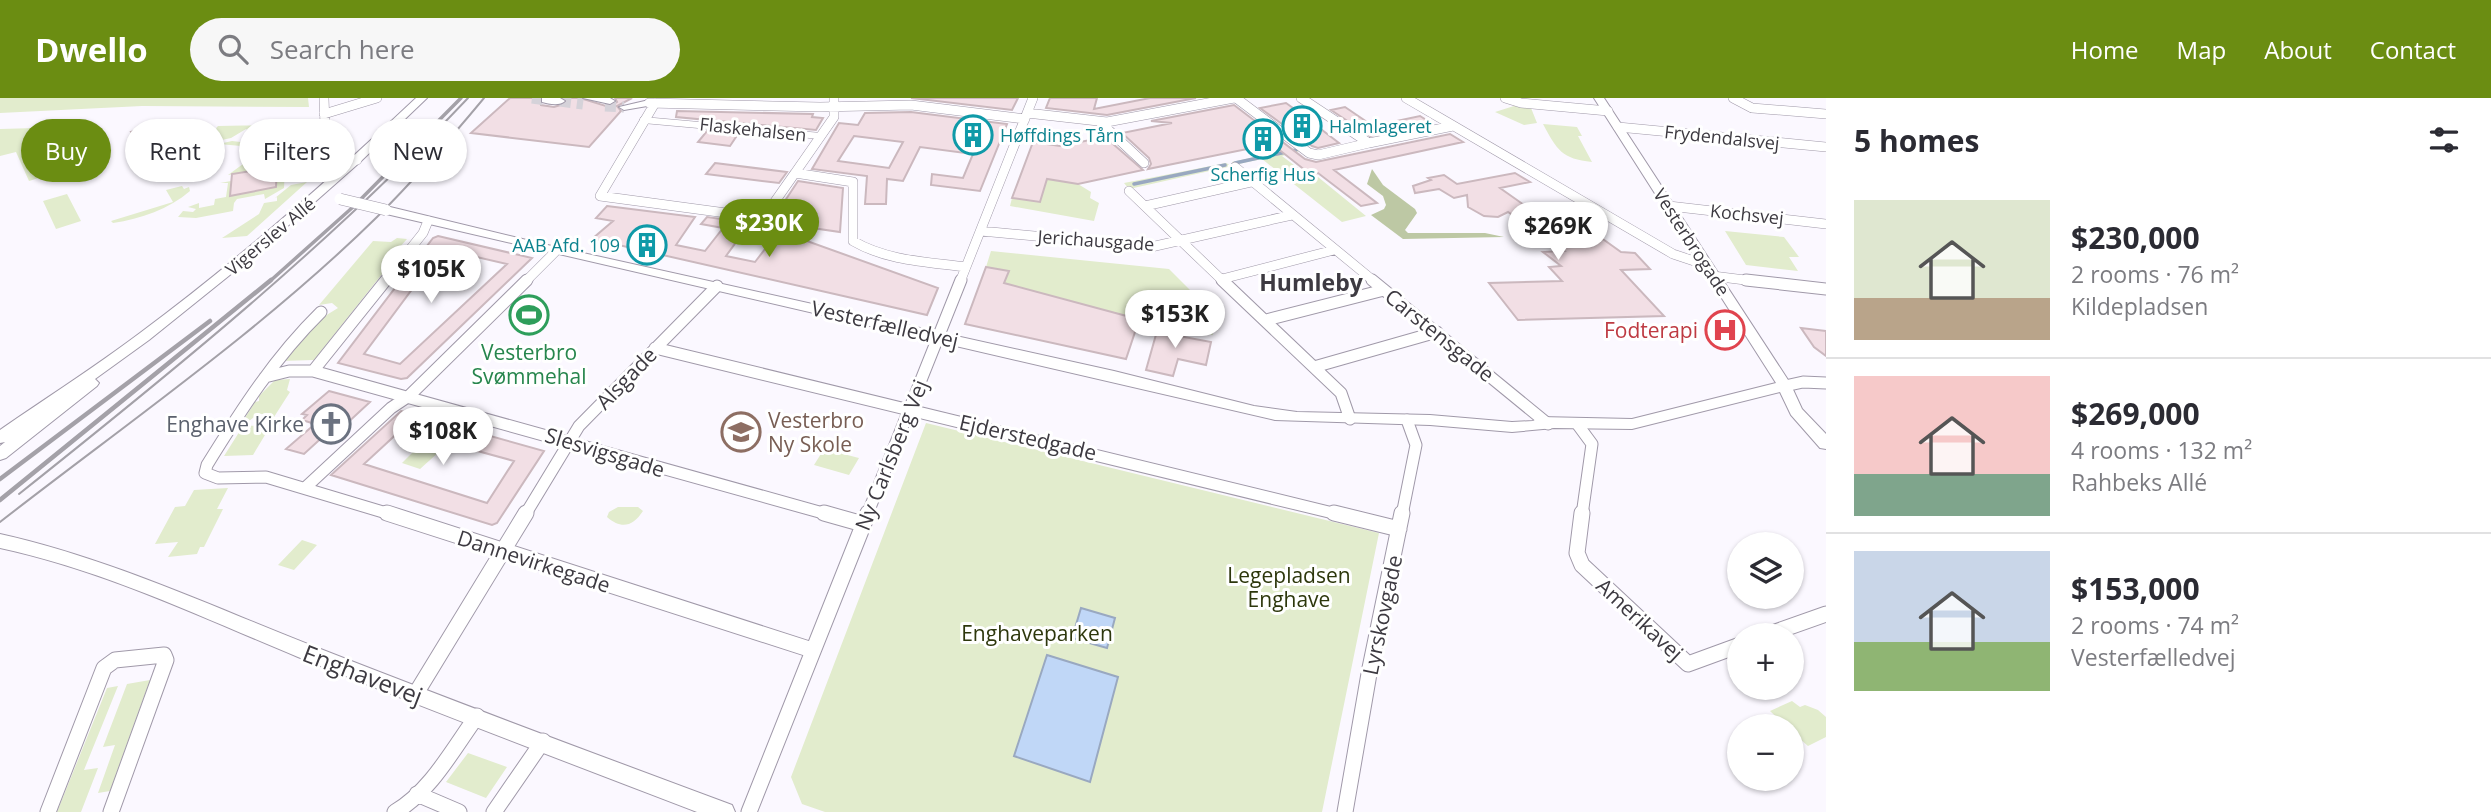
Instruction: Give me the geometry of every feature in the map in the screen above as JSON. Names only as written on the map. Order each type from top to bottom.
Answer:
[{"type":"street","points":[[324,98],[326,155],[357,160]]},
{"type":"street","points":[[324,114],[377,98]]},
{"type":"street","name":"Vigerslev Allé","points":[[0,454],[77,396],[142,339],[260,246],[320,195],[422,98]]},
{"type":"street","name":"Ny Carlsberg Vej","points":[[749,812],[1033,98]]},
{"type":"street","points":[[1180,98],[1190,106]]},
{"type":"street","points":[[627,104],[835,102],[919,105],[1100,122],[1235,98],[1309,153],[1318,155],[1453,125]]},
{"type":"street","points":[[1301,98],[1369,144]]},
{"type":"street","points":[[1406,98],[1673,254],[1709,270],[1826,289]]},
{"type":"street","points":[[1506,98],[1521,103],[1608,111]]},
{"type":"street","name":"Vesterbrogade","points":[[1599,98],[1785,386],[1796,411],[1826,444]]},
{"type":"street","points":[[1733,98],[1752,108],[1826,114]]},
{"type":"street","points":[[546,100],[561,101]]},
{"type":"street","points":[[585,101],[607,103]]},
{"type":"street","points":[[652,103],[600,196],[760,222],[834,117],[835,102]]},
{"type":"street","name":"Flaskehalsen","points":[[643,120],[821,136]]},
{"type":"street","points":[[1100,122],[1144,163]]},
{"type":"street","name":"Frydendalsvej","points":[[1618,127],[1826,147]]},
{"type":"street","name":"Carstensgade","points":[[1235,167],[1548,424]]},
{"type":"street","points":[[796,173],[853,182],[853,241],[860,246],[886,254],[965,267]]},
{"type":"street","points":[[1145,206],[1251,181]]},
{"type":"street","points":[[1129,191],[1341,393],[1350,419]]},
{"type":"street","name":"Vesterfælledvej","points":[[320,195],[1256,411],[1293,416],[1454,421],[1499,427],[1639,423],[1785,386]]},
{"type":"street","name":"Kochsvej","points":[[1669,206],[1826,224]]},
{"type":"street","name":"Jerichausgade","points":[[981,231],[1141,247],[1182,241],[1292,215]]},
{"type":"street","points":[[313,371],[423,233],[428,221]]},
{"type":"street","points":[[1222,279],[1334,250]]},
{"type":"street","points":[[306,487],[391,408],[409,396],[556,251]]},
{"type":"street","name":"Alsgade","points":[[415,695],[579,426],[717,286]]},
{"type":"street","points":[[1266,320],[1384,290]]},
{"type":"street","points":[[265,377],[304,327],[321,312]]},
{"type":"street","points":[[1314,367],[1437,332]]},
{"type":"street","name":"Vigerslev Allé","points":[[0,438],[142,339]]},
{"type":"street","name":"Ejderstedgade","points":[[655,348],[1399,529]]},
{"type":"street","name":"Slesvigsgade","points":[[265,377],[289,371],[313,371],[863,524]]},
{"type":"street","name":"Dannevirkegade","points":[[265,377],[204,470],[211,477],[254,476],[306,487],[813,650]]},
{"type":"street","points":[[1785,386],[1803,382],[1826,383]]},
{"type":"street","name":"Vesterbrogade","points":[[1785,386],[1802,402],[1826,434]]},
{"type":"street","name":"Lyrskovgade","points":[[1345,812],[1370,668],[1416,445],[1407,420]]},
{"type":"street","name":"Amerikavej","points":[[1578,425],[1592,444],[1577,554],[1582,565],[1688,664],[1727,650]]},
{"type":"street","name":"Enghavevej","points":[[3,545],[88,566],[415,695],[477,716],[724,812]]},
{"type":"street","points":[[1801,623],[1826,614]]},
{"type":"street","points":[[48,812],[104,668],[115,660],[164,656],[166,660],[111,812]]},
{"type":"street","points":[[395,812],[404,808],[417,794],[477,716]]},
{"type":"street","points":[[494,812],[543,741]]},
{"type":"street","points":[[417,794],[459,812]]},
{"type":"green space","points":[[0,98],[308,98],[309,107],[142,106],[0,113]]},
{"type":"green space","points":[[1514,106],[1531,108],[1537,123],[1524,125],[1495,112]]},
{"type":"green space","points":[[1543,124],[1577,127],[1582,136],[1578,136],[1592,162],[1567,156],[1552,140]]},
{"type":"green space","points":[[225,126],[239,126],[239,133],[225,139]]},
{"type":"green space","points":[[21,128],[21,163],[16,152],[0,156],[0,129]]},
{"type":"green space","points":[[232,141],[239,142],[239,146],[225,145]]},
{"type":"green space","points":[[1297,149],[1300,151],[1282,156],[1311,178],[1318,177],[1366,216],[1342,222],[1262,159],[1234,165],[1232,162],[1259,156],[1263,159],[1266,158],[1264,155]]},
{"type":"green space","points":[[1226,163],[1232,166],[1129,189],[1124,183]]},
{"type":"green space","points":[[239,167],[239,173],[228,175]]},
{"type":"green space","points":[[1372,169],[1383,185],[1415,209],[1417,213],[1405,230],[1408,233],[1485,233],[1504,237],[1403,239],[1371,215],[1384,209],[1386,205],[1383,196],[1367,184]]},
{"type":"green space","points":[[1047,179],[1078,184],[1091,192],[1090,198],[1099,203],[1094,221],[1010,206],[1012,198],[1040,201]]},
{"type":"green space","points":[[231,181],[230,196],[276,187],[276,182],[284,182],[284,188],[265,199],[264,194],[237,199],[233,211],[196,218],[178,217],[183,211],[193,212],[196,209],[188,207],[199,203],[199,208],[214,205],[215,199],[226,197],[228,183],[220,183]]},
{"type":"green space","points":[[307,182],[247,236],[222,238],[259,214],[264,203],[277,201],[277,197],[275,198],[291,185]]},
{"type":"green space","points":[[182,186],[184,189],[189,187],[190,191],[164,208],[134,219],[113,223],[111,221],[173,202],[166,190]]},
{"type":"green space","points":[[67,194],[81,221],[56,229],[43,201]]},
{"type":"green space","points":[[1725,231],[1784,237],[1799,257],[1789,257],[1798,271],[1746,265]]},
{"type":"green space","points":[[397,238],[407,239],[314,360],[280,361],[307,327],[338,308],[332,303],[319,305],[373,241],[391,242]]},
{"type":"green space","points":[[991,251],[1169,269],[1205,305],[1213,335],[1134,318],[1004,283],[1008,271],[986,267]]},
{"type":"green space","points":[[290,379],[287,390],[290,392],[274,417],[265,419],[265,414],[258,414],[249,421],[243,421],[255,402],[259,401],[259,396],[275,380]]},
{"type":"green space","name":"Enghaveparken","points":[[926,423],[1379,533],[1322,812],[825,812],[802,804],[791,777]]},
{"type":"green space","points":[[271,425],[253,455],[224,456],[243,426]]},
{"type":"green space","points":[[420,445],[440,451],[420,469],[402,463]]},
{"type":"green space","points":[[824,449],[859,458],[849,475],[814,465]]},
{"type":"green space","points":[[228,488],[217,509],[223,509],[204,547],[200,547],[197,554],[168,557],[178,542],[155,544],[175,507],[185,506],[194,490]]},
{"type":"green space","points":[[618,507],[638,507],[643,511],[631,523],[622,525],[607,517],[609,512]]},
{"type":"green space","points":[[302,540],[317,545],[294,570],[278,565]]},
{"type":"green space","points":[[150,680],[110,791],[98,793],[115,745],[103,747],[127,684]]},
{"type":"green space","points":[[118,686],[84,770],[98,768],[81,812],[57,812],[107,688]]},
{"type":"green space","points":[[1792,701],[1800,707],[1805,705],[1818,710],[1826,717],[1826,737],[1808,746],[1804,742],[1804,714],[1773,714],[1770,711]]},
{"type":"green space","points":[[468,753],[507,767],[486,798],[446,782]]},
{"type":"water","points":[[1081,608],[1115,618],[1107,648],[1072,638]]},
{"type":"water","points":[[1047,655],[1118,677],[1090,782],[1014,756]]},
{"type":"building","points":[[510,98],[539,98],[541,105],[554,107],[567,103],[565,98],[580,98],[609,107],[617,102],[615,98],[632,98],[617,106],[621,111],[589,147],[471,133]]},
{"type":"building","points":[[911,98],[1018,98],[1012,110]]},
{"type":"building","points":[[1050,98],[1097,98],[1094,109],[1150,98],[1196,98],[1107,115],[1046,108]]},
{"type":"building","name":"Halmlageret","points":[[1286,103],[1339,143],[1318,148],[1312,146],[1260,108]]},
{"type":"building","points":[[1234,105],[1305,159],[1316,162],[1450,134],[1463,142],[1334,170],[1377,203],[1361,206],[1318,173],[1311,175],[1272,144],[1148,169],[1151,164],[1149,158],[1122,133],[1172,123],[1151,121]]},
{"type":"building","points":[[1345,107],[1373,126],[1420,116],[1431,123],[1370,136],[1331,110]]},
{"type":"building","points":[[677,111],[813,114],[812,117],[823,118],[816,130],[676,117]]},
{"type":"building","points":[[911,112],[1007,124],[980,191],[931,185],[932,174],[963,178],[973,154],[920,147],[903,181],[887,179],[886,204],[865,204],[867,176],[812,169],[839,123],[858,125],[865,113]],"holes":[[[854,136],[903,142],[889,168],[838,161]]]},
{"type":"building","points":[[707,131],[738,134],[730,146],[698,142]]},
{"type":"building","points":[[1105,137],[1143,170],[1078,184],[1047,179],[1040,202],[1012,198],[1033,142],[1060,146]]},
{"type":"building","points":[[715,163],[787,172],[779,183],[706,174]]},
{"type":"building","points":[[239,173],[239,182],[276,182],[276,187],[230,196],[232,174]]},
{"type":"building","points":[[1515,173],[1530,182],[1500,188],[1570,237],[1593,232],[1621,252],[1635,253],[1650,269],[1621,270],[1664,316],[1518,320],[1489,283],[1562,281],[1549,267],[1561,266],[1543,252],[1564,251],[1508,212],[1498,217],[1484,216],[1468,207],[1467,195],[1454,198],[1439,189],[1415,193],[1413,186],[1431,180],[1428,178],[1444,175],[1457,184]]},
{"type":"building","points":[[798,181],[843,188],[840,232],[771,222]]},
{"type":"building","points":[[607,206],[695,217],[676,245],[705,251],[723,228],[701,224],[707,217],[750,223],[726,256],[755,262],[779,231],[938,288],[927,315],[592,239],[613,221],[596,218]]},
{"type":"building","points":[[438,236],[532,258],[407,378],[401,379],[338,363],[433,238]],"holes":[[[442,249],[507,264],[400,364],[364,354]]]},
{"type":"building","points":[[986,267],[1009,271],[1004,283],[1134,318],[1132,325],[1137,326],[1126,359],[965,324]]},
{"type":"building","points":[[1159,324],[1186,330],[1184,337],[1211,342],[1206,365],[1178,359],[1173,376],[1146,370]]},
{"type":"building","points":[[1801,328],[1826,331],[1826,356],[1814,347]]},
{"type":"building","name":"Enghave Kirke","points":[[329,391],[370,402],[343,427],[333,434],[328,432],[304,454],[286,449],[315,424],[302,420],[307,415],[302,414]]},
{"type":"building","points":[[401,411],[544,451],[497,523],[492,525],[331,475]],"holes":[[[402,429],[514,461],[487,503],[364,464]]]},
{"type":"waterway","points":[[1267,156],[1296,150]]},
{"type":"waterway","points":[[1235,163],[1258,158]]},
{"type":"waterway","points":[[1134,184],[1225,165]]},
{"type":"tunnel","points":[[532,98],[546,100]]},
{"type":"tunnel","points":[[560,101],[583,104]]},
{"type":"tunnel","points":[[605,106],[624,107]]},
{"type":"tram line","points":[[19,494],[251,304],[362,204],[468,98]]},
{"type":"tram line","points":[[0,522],[241,337],[333,258],[391,203],[484,98]]},
{"type":"railway","points":[[269,282],[353,207],[461,98]]},
{"type":"railway","points":[[0,500],[271,280]]},
{"type":"railway","points":[[0,479],[210,321]]},
{"type":"place","name":"Halmlageret","points":[[1302,126]]},
{"type":"place","name":"Høffdings Tårn","points":[[973,135]]},
{"type":"place","name":"Scherfig Hus","points":[[1263,139]]},
{"type":"place","name":"AAB Afd. 109","points":[[647,245]]},
{"type":"place","name":"Vesterbro Svømmehal","points":[[529,315]]},
{"type":"place","name":"Fodterapi","points":[[1725,330]]},
{"type":"place","name":"Enghave Kirke","points":[[331,424]]},
{"type":"place","name":"Vesterbro Ny Skole","points":[[741,432]]},
{"type":"district","name":"Humleby","points":[[1311,282]]},
{"type":"park label","name":"Legepladsen Enghave","points":[[1289,587]]}]
